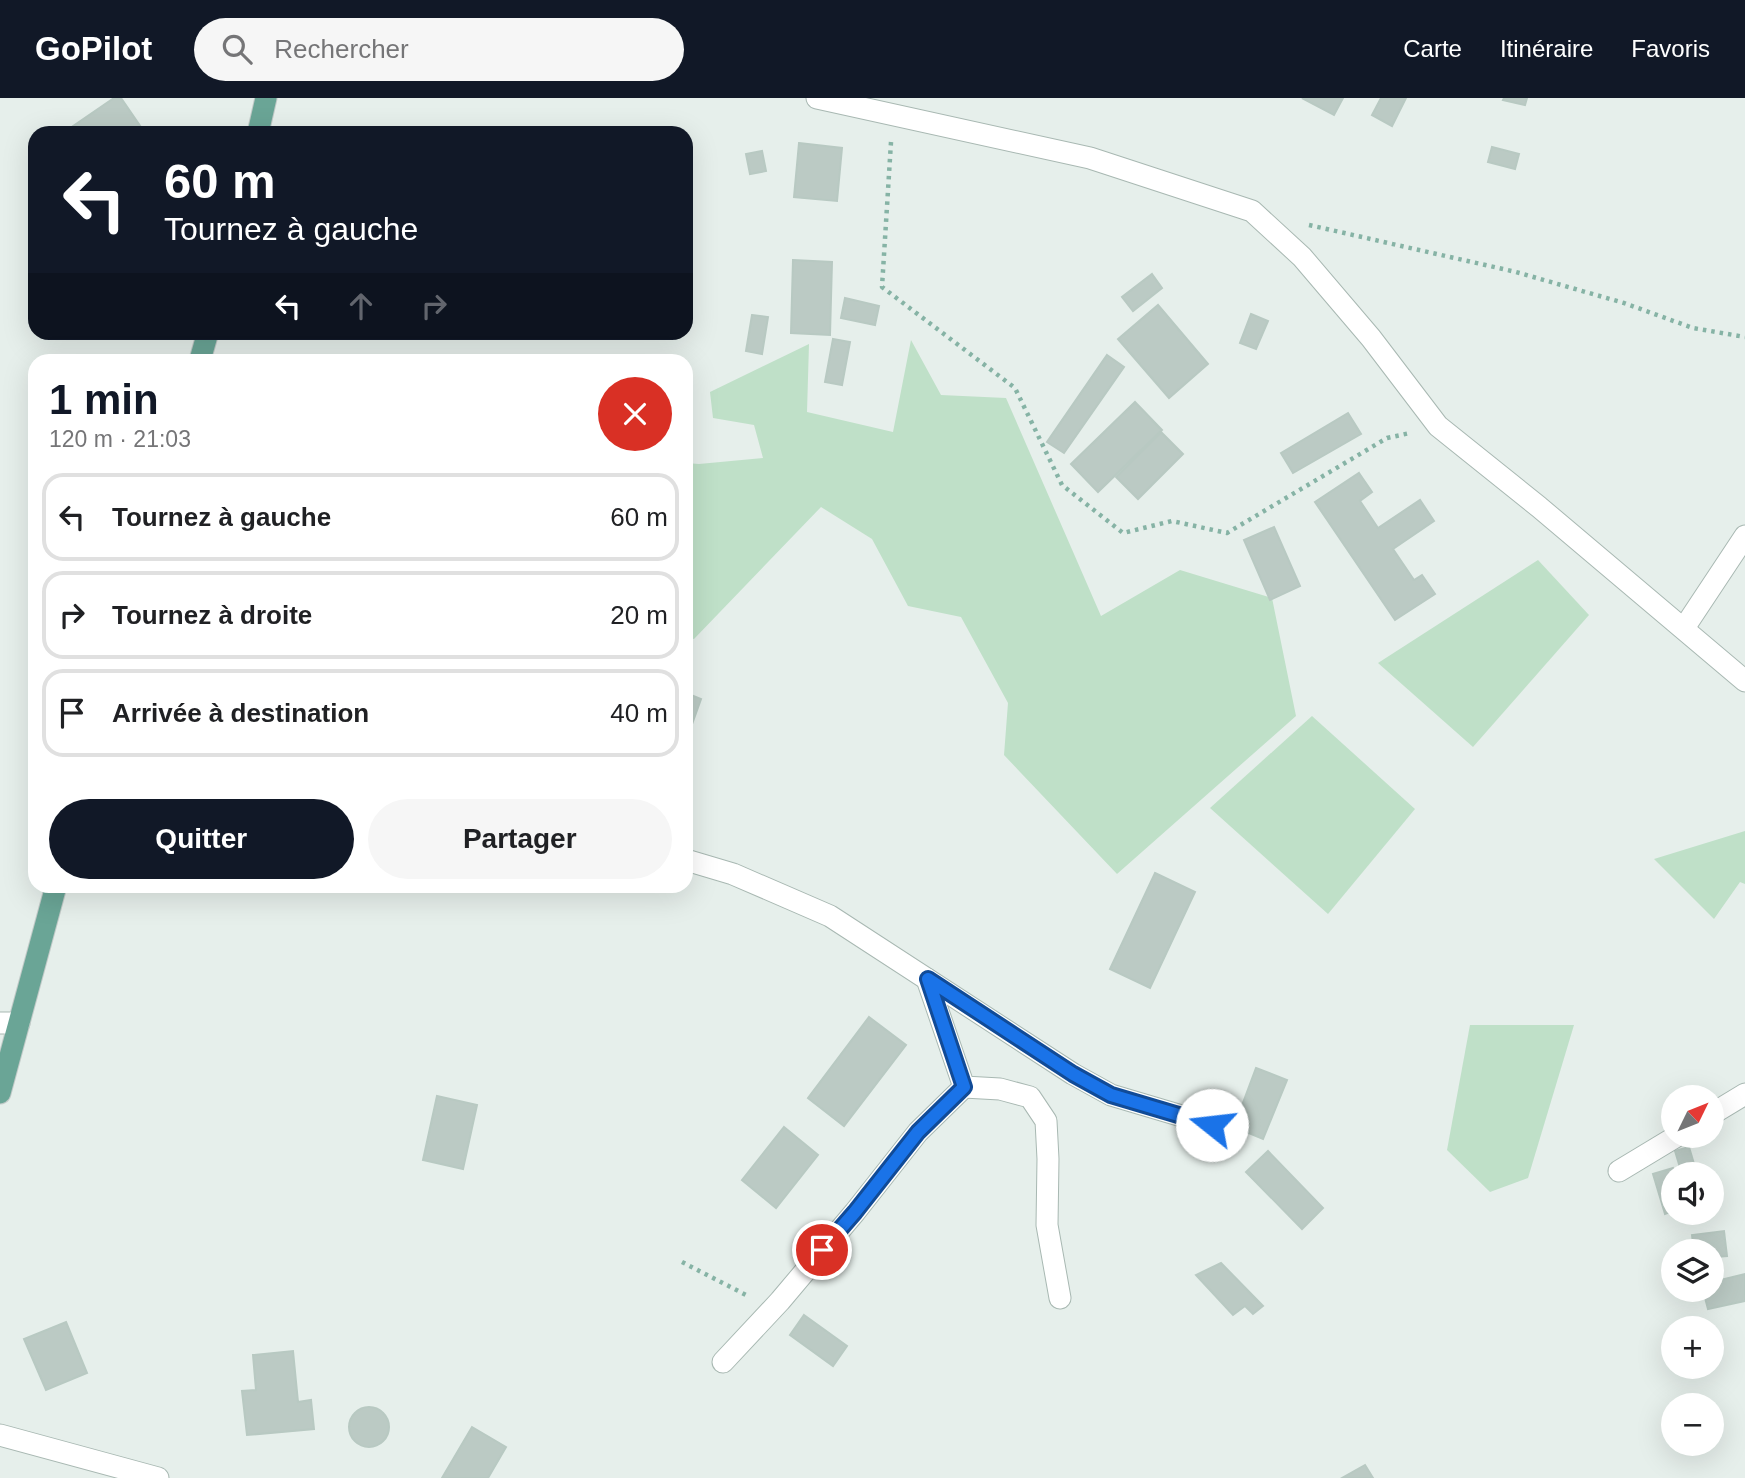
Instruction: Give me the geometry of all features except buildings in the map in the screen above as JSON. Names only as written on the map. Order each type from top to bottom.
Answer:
[{"type":"main road","points":[[260,126],[266,98]]},
{"type":"main road","points":[[0,1093],[10,1023],[54,893]]},
{"type":"street","points":[[817,98],[1090,158],[1252,211],[1302,257],[1371,338],[1438,426],[1539,507],[1745,681]]},
{"type":"street","points":[[1684,628],[1745,536]]},
{"type":"street","points":[[693,862],[733,874],[830,916],[1073,1074],[1111,1095],[1212,1125]]},
{"type":"street","points":[[928,979],[964,1087]]},
{"type":"street","points":[[723,1362],[780,1301],[918,1132],[964,1087],[1000,1088],[1030,1097],[1046,1121],[1047,1225],[1060,1298]]},
{"type":"street","points":[[1724,1107],[1745,1094]]},
{"type":"street","points":[[1619,1171],[1661,1146]]},
{"type":"street","points":[[0,1435],[158,1478]]},
{"type":"path","points":[[893,115],[882,287],[1015,388],[1062,485],[1123,533],[1172,521],[1227,533],[1387,438],[1438,426]]},
{"type":"path","points":[[1304,223],[1516,272],[1624,303],[1693,328],[1745,337]]},
{"type":"path","points":[[682,1262],[745,1296],[780,1301]]},
{"type":"green space","points":[[911,340],[941,395],[1006,398],[1101,616],[1180,570],[1272,598],[1296,716],[1117,874],[1004,755],[1008,703],[961,617],[908,606],[872,539],[821,507],[693,639],[693,464],[763,458],[754,425],[713,418],[710,392],[809,344],[807,412],[893,432]]},
{"type":"green space","points":[[1538,560],[1589,615],[1473,747],[1378,663]]},
{"type":"green space","points":[[1312,716],[1415,809],[1328,914],[1210,808]]},
{"type":"green space","points":[[1745,831],[1745,884],[1740,882],[1714,919],[1654,859]]},
{"type":"green space","points":[[1470,1025],[1574,1025],[1528,1178],[1490,1192],[1447,1150]]},
{"type":"route","points":[[822,1250],[918,1132],[964,1087],[928,979],[1073,1074],[1111,1095],[1212,1125]]}]
